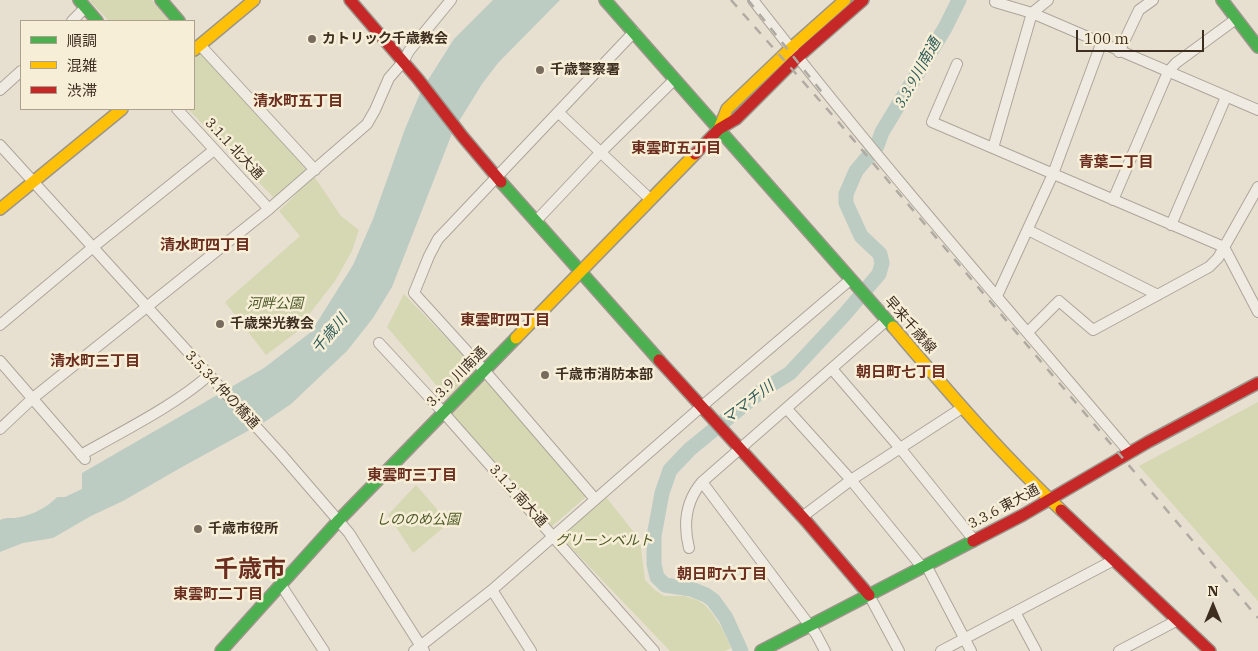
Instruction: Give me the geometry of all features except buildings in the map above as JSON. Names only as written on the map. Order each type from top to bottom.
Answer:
[{"type":"street","points":[[161,0],[178,20]]},
{"type":"street","points":[[254,0],[196,44],[315,170]]},
{"type":"street","points":[[350,0],[418,79],[496,176],[714,422],[802,517],[869,595],[899,651]]},
{"type":"street","name":"早来千歳線","points":[[606,0],[962,408],[1048,500],[1208,650]]},
{"type":"street","points":[[753,0],[887,166],[1129,452]]},
{"type":"street","points":[[794,53],[845,0]]},
{"type":"street","points":[[996,0],[995,2],[1032,13],[1100,44],[1258,110]]},
{"type":"street","points":[[993,148],[1032,13],[1048,0]]},
{"type":"street","points":[[1119,52],[1139,10],[1153,0]]},
{"type":"street","points":[[1222,0],[1258,47]]},
{"type":"street","points":[[719,129],[726,109],[861,1]]},
{"type":"street","points":[[0,429],[33,398],[269,209],[367,124],[389,78],[403,62],[409,51],[446,2]]},
{"type":"street","points":[[73,20],[82,4],[97,20]]},
{"type":"street","points":[[1113,200],[1168,72],[1176,63],[1236,19]]},
{"type":"street","points":[[596,499],[414,293],[438,239],[634,32]]},
{"type":"street","points":[[998,296],[1053,174],[1100,44]]},
{"type":"street","points":[[957,64],[932,122],[1224,247],[1258,312]]},
{"type":"street","points":[[0,90],[20,72]]},
{"type":"street","points":[[536,221],[600,153],[675,79]]},
{"type":"street","points":[[1171,225],[1226,98]]},
{"type":"street","points":[[0,209],[121,110]]},
{"type":"street","name":"3.1.1 北大通","points":[[178,110],[269,209]]},
{"type":"street","points":[[558,112],[650,199]]},
{"type":"street","name":"3.3.9 川南通","points":[[221,651],[339,520],[719,129]]},
{"type":"street","name":"3.5.34 仲の橋通","points":[[0,145],[339,520],[420,650]]},
{"type":"street","points":[[0,325],[214,150]]},
{"type":"street","points":[[1028,332],[1059,301],[1093,330],[1208,268],[1218,258],[1258,187]]},
{"type":"street","points":[[1028,230],[1158,295]]},
{"type":"street","points":[[420,650],[554,537],[701,406],[851,281]]},
{"type":"street","points":[[690,548],[685,532],[688,512],[693,493],[702,482],[887,320]]},
{"type":"street","name":"3.1.2 南大通","points":[[379,343],[443,412],[654,651]]},
{"type":"street","points":[[0,361],[83,457],[211,379]]},
{"type":"street","points":[[832,369],[900,448],[974,540]]},
{"type":"street","name":"3.3.6 東大通","points":[[761,651],[974,540],[1048,500],[1129,452],[1258,383]]},
{"type":"street","points":[[802,517],[851,480],[962,408]]},
{"type":"street","points":[[787,409],[851,480],[924,566],[971,651]]},
{"type":"street","points":[[702,482],[816,634],[825,651]]},
{"type":"street","points":[[940,651],[1114,560]]},
{"type":"street","points":[[282,585],[324,651]]},
{"type":"street","points":[[492,590],[531,651]]},
{"type":"street","points":[[1015,612],[1036,651]]},
{"type":"street","points":[[1119,651],[1176,621]]},
{"type":"green space","points":[[89,0],[152,0],[170,20],[108,20]]},
{"type":"green space","points":[[200,53],[307,170],[274,198],[189,110],[195,110],[195,57]]},
{"type":"green space","name":"河畔公園","points":[[314,176],[341,216],[359,230],[352,251],[335,281],[311,312],[302,328],[266,355],[225,302],[300,236],[279,211]]},
{"type":"green space","points":[[404,294],[476,369],[447,398],[387,327]]},
{"type":"green space","name":"グリーンベルト","points":[[486,380],[588,495],[550,528],[450,414]]},
{"type":"green space","points":[[1258,402],[1258,601],[1139,466]]},
{"type":"green space","name":"しののめ公園","points":[[416,485],[449,523],[413,553],[388,515]]},
{"type":"green space","name":"グリーンベルト","points":[[606,497],[640,540],[645,580],[664,596],[684,596],[705,605],[722,628],[731,648],[725,651],[670,651],[560,536]]},
{"type":"water","name":"千歳川","points":[[493,0],[560,0],[498,63],[482,84],[453,131],[392,287],[373,318],[347,351],[291,404],[266,421],[53,538],[23,543],[0,552],[0,520],[18,518],[36,512],[57,497],[65,497],[82,489],[82,473],[264,368],[311,332],[353,265],[373,219],[405,129],[421,91],[454,39]]},
{"type":"waterway","name":"ママチ川","points":[[741,651],[726,618],[713,600],[691,589],[665,585],[657,577],[654,564],[654,536],[662,493],[670,470],[690,449],[760,392],[790,373],[879,274],[882,263],[880,254],[861,236],[846,203],[846,194],[856,171],[877,146],[882,132],[945,28],[959,0]]},
{"type":"railway","points":[[731,0],[835,118],[1258,618]]},
{"type":"railway","points":[[748,0],[825,96]]},
{"type":"traffic: fast","points":[[79,0],[96,20]]},
{"type":"traffic: fast","points":[[161,0],[178,20]]},
{"type":"traffic: fast","points":[[605,0],[893,327]]},
{"type":"traffic: fast","points":[[1222,0],[1258,47]]},
{"type":"traffic: fast","points":[[501,182],[659,360]]},
{"type":"traffic: fast","points":[[221,651],[339,520],[516,338]]},
{"type":"traffic: fast","points":[[761,651],[973,541]]},
{"type":"traffic: slow","points":[[195,49],[254,0]]},
{"type":"traffic: slow","points":[[719,129],[727,109],[845,0]]},
{"type":"traffic: slow","points":[[0,209],[121,110]]},
{"type":"traffic: slow","points":[[516,338],[695,154]]},
{"type":"traffic: slow","points":[[893,327],[995,444],[1061,510]]},
{"type":"traffic: jam","points":[[350,0],[418,79],[501,182]]},
{"type":"traffic: jam","points":[[695,154],[719,129],[736,119],[798,57],[863,0]]},
{"type":"traffic: jam","points":[[659,360],[806,521],[869,595]]},
{"type":"traffic: jam","points":[[973,541],[1023,515],[1148,442],[1258,383]]},
{"type":"traffic: jam","points":[[1061,510],[1210,651]]},
{"type":"place","name":"カトリック千歳教会","points":[[312,39]]},
{"type":"place","name":"千歳警察署","points":[[540,70]]},
{"type":"place","name":"千歳栄光教会","points":[[220,324]]},
{"type":"place","name":"千歳市消防本部","points":[[545,375]]},
{"type":"place","name":"千歳市役所","points":[[198,529]]},
{"type":"district","name":"清水町五丁目","points":[[298,102]]},
{"type":"district","name":"東雲町五丁目","points":[[676,149]]},
{"type":"district","name":"青葉二丁目","points":[[1116,163]]},
{"type":"district","name":"清水町四丁目","points":[[205,246]]},
{"type":"district","name":"東雲町四丁目","points":[[505,321]]},
{"type":"district","name":"清水町三丁目","points":[[95,362]]},
{"type":"district","name":"朝日町七丁目","points":[[901,373]]},
{"type":"district","name":"東雲町三丁目","points":[[412,476]]},
{"type":"district","name":"千歳市","points":[[250,570]]},
{"type":"district","name":"朝日町六丁目","points":[[722,575]]},
{"type":"district","name":"東雲町二丁目","points":[[218,595]]},
{"type":"water label","name":"3.3.9川南通","points":[[918,73]]}]
